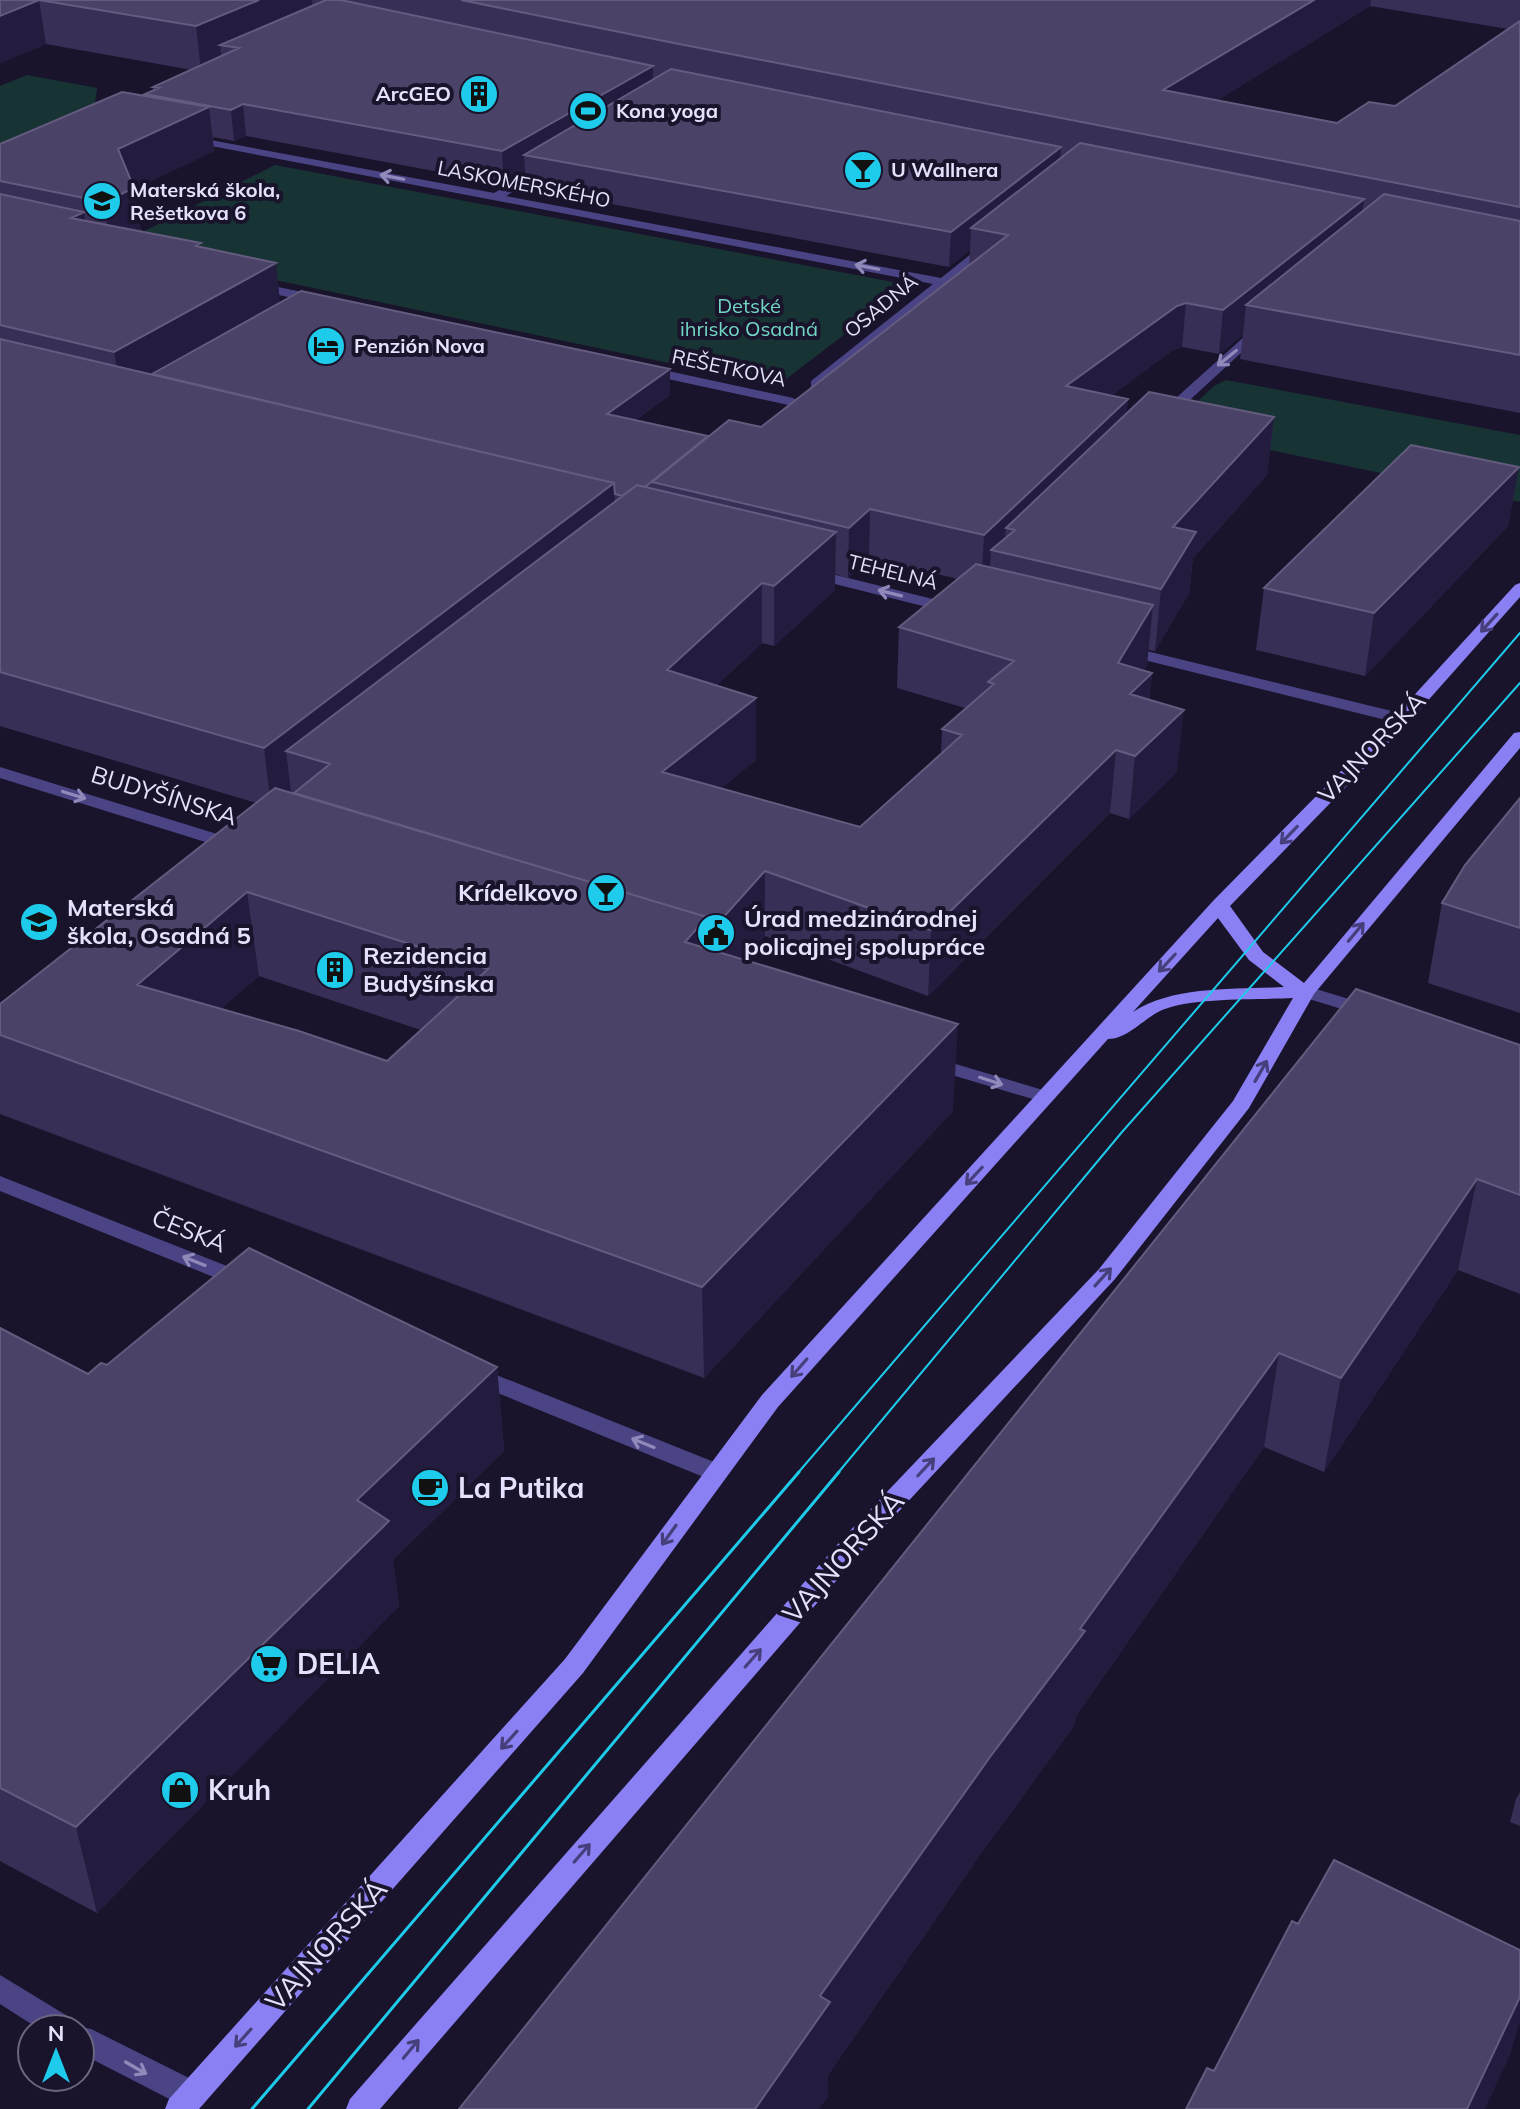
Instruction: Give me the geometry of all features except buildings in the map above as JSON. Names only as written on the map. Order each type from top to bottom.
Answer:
[{"type":"main road","name":"VAJNORSKÁ","points":[[186,2102],[574,1666],[715,1472],[801,1366],[1220,905],[1402,719],[1520,588]]},
{"type":"main road","name":"VAJNORSKÁ","points":[[361,2109],[853,1544],[1107,1274],[1242,1104],[1306,992],[1520,737]]},
{"type":"main road","points":[[1220,905],[1248,950],[1266,968],[1306,992]]},
{"type":"main road","name":"VAJNORSKÁ","points":[[1089,1048],[1157,1005],[1206,997],[1306,992]]},
{"type":"street","name":"LASKOMERSKÉHO","points":[[176,136],[943,282]]},
{"type":"street","points":[[496,197],[559,159]]},
{"type":"street","name":"OSADNÁ","points":[[787,407],[1002,235]]},
{"type":"street","points":[[241,283],[332,303]]},
{"type":"street","points":[[292,313],[316,299]]},
{"type":"street","points":[[1147,433],[1213,370],[1274,319]]},
{"type":"street","name":"REŠETKOVA","points":[[634,368],[787,407]]},
{"type":"street","name":"TEHELNÁ","points":[[792,569],[969,609]]},
{"type":"street","points":[[1105,646],[1402,719]]},
{"type":"street","name":"BUDYŠÍNSKA","points":[[0,772],[248,846],[220,862]]},
{"type":"street","points":[[1306,992],[1382,1015]]},
{"type":"street","points":[[921,1059],[1046,1097]]},
{"type":"street","name":"ČESKÁ","points":[[0,1183],[263,1289]]},
{"type":"street","points":[[460,1368],[715,1472]]},
{"type":"street","points":[[0,1988],[39,2013]]},
{"type":"street","points":[[96,2048],[186,2102]]},
{"type":"green space","points":[[27,75],[97,88],[94,110],[0,152],[0,86]]},
{"type":"green space","name":"Detské ihrisko Osadná","points":[[275,165],[909,285],[777,386],[115,246]]},
{"type":"green space","points":[[1226,380],[1520,435],[1520,502],[1188,433],[1174,423],[1214,386]]},
{"type":"tram line","points":[[797,1474],[1520,633]]},
{"type":"tram line","points":[[837,1474],[1122,1132],[1520,683]]},
{"type":"tram line","points":[[252,2109],[799,1472]]},
{"type":"tram line","points":[[308,2109],[839,1472]]},
{"type":"place","name":"ArcGEO","points":[[479,94]]},
{"type":"place","name":"Kona yoga","points":[[588,111]]},
{"type":"place","name":"U Wallnera","points":[[863,170]]},
{"type":"place","name":"Materská škola, Rešetkova 6","points":[[102,201]]},
{"type":"place","name":"Penzión Nova","points":[[326,346]]},
{"type":"place","name":"Krídelkovo","points":[[606,893]]},
{"type":"place","name":"Materská škola, Osadná 5","points":[[39,922]]},
{"type":"place","name":"Úrad medzinárodnej policajnej spolupráce","points":[[716,933]]},
{"type":"place","name":"Rezidencia Budyšínska","points":[[335,970]]},
{"type":"place","name":"La Putika","points":[[430,1488]]},
{"type":"place","name":"DELIA","points":[[269,1664]]},
{"type":"place","name":"Kruh","points":[[180,1790]]}]
